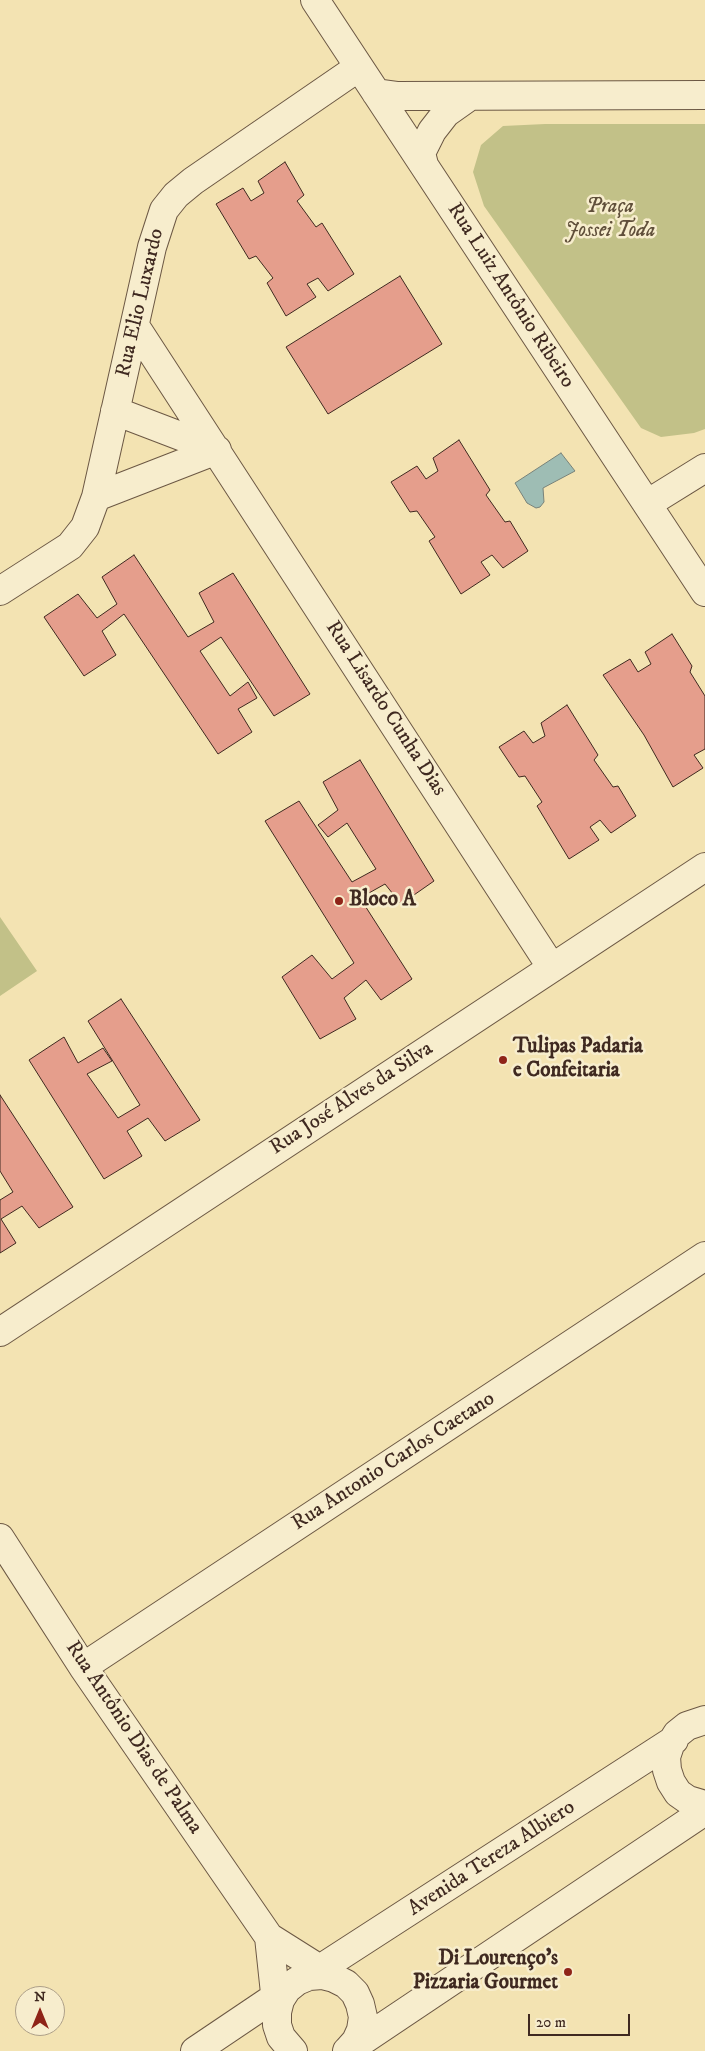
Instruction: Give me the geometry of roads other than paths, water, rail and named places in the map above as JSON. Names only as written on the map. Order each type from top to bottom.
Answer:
[{"type":"street","name":"Rua Luiz Antônio Ribeiro","points":[[315,0],[705,592]]},
{"type":"street","name":"Rua Elio Luxardo","points":[[0,591],[70,546],[86,527],[96,497],[136,326],[156,230],[164,210],[176,195],[193,181],[359,67]]},
{"type":"street","points":[[376,93],[398,96],[705,94]]},
{"type":"street","points":[[424,165],[421,153],[432,131],[446,113],[470,96]]},
{"type":"street","name":"Rua Lisardo Cunha Dias","points":[[136,326],[552,968]]},
{"type":"street","points":[[116,412],[217,450]]},
{"type":"street","points":[[96,497],[217,450]]},
{"type":"street","points":[[648,504],[705,468]]},
{"type":"street","name":"Rua José Alves da Silva","points":[[0,1332],[286,1141],[397,1071],[705,867]]},
{"type":"street","name":"Rua Antonio Carlos Caetano","points":[[83,1667],[705,1256]]},
{"type":"street","name":"Rua Antônio Dias de Palma","points":[[0,1538],[83,1667],[270,1937],[300,1987]]},
{"type":"street","name":"Avenida Tereza Albiero","points":[[195,2051],[300,1987],[674,1740],[677,1734],[687,1726],[705,1720]]},
{"type":"street","points":[[347,2051],[701,1807],[678,1793],[671,1782],[667,1770],[666,1757],[674,1740]]},
{"type":"street","name":"Rua Antônio Dias de Palma","points":[[270,1937],[300,1987]]},
{"type":"street","points":[[293,2051],[281,2037],[277,2025],[300,1987],[346,1984],[355,1993],[360,2004],[362,2017],[361,2030],[356,2041],[347,2051]]},
{"type":"water","points":[[561,453],[575,471],[543,488],[544,502],[540,507],[536,508],[527,503],[515,483]]},
{"type":"place","name":"Bloco A","points":[[339,901]]},
{"type":"place","name":"Tulipas Padaria e Confeitaria","points":[[503,1060]]},
{"type":"place","name":"Di Lourenço's Pizzaria Gourmet","points":[[568,1972]]},
{"type":"park label","name":"Praça Jossei Toda","points":[[610,220]]}]
